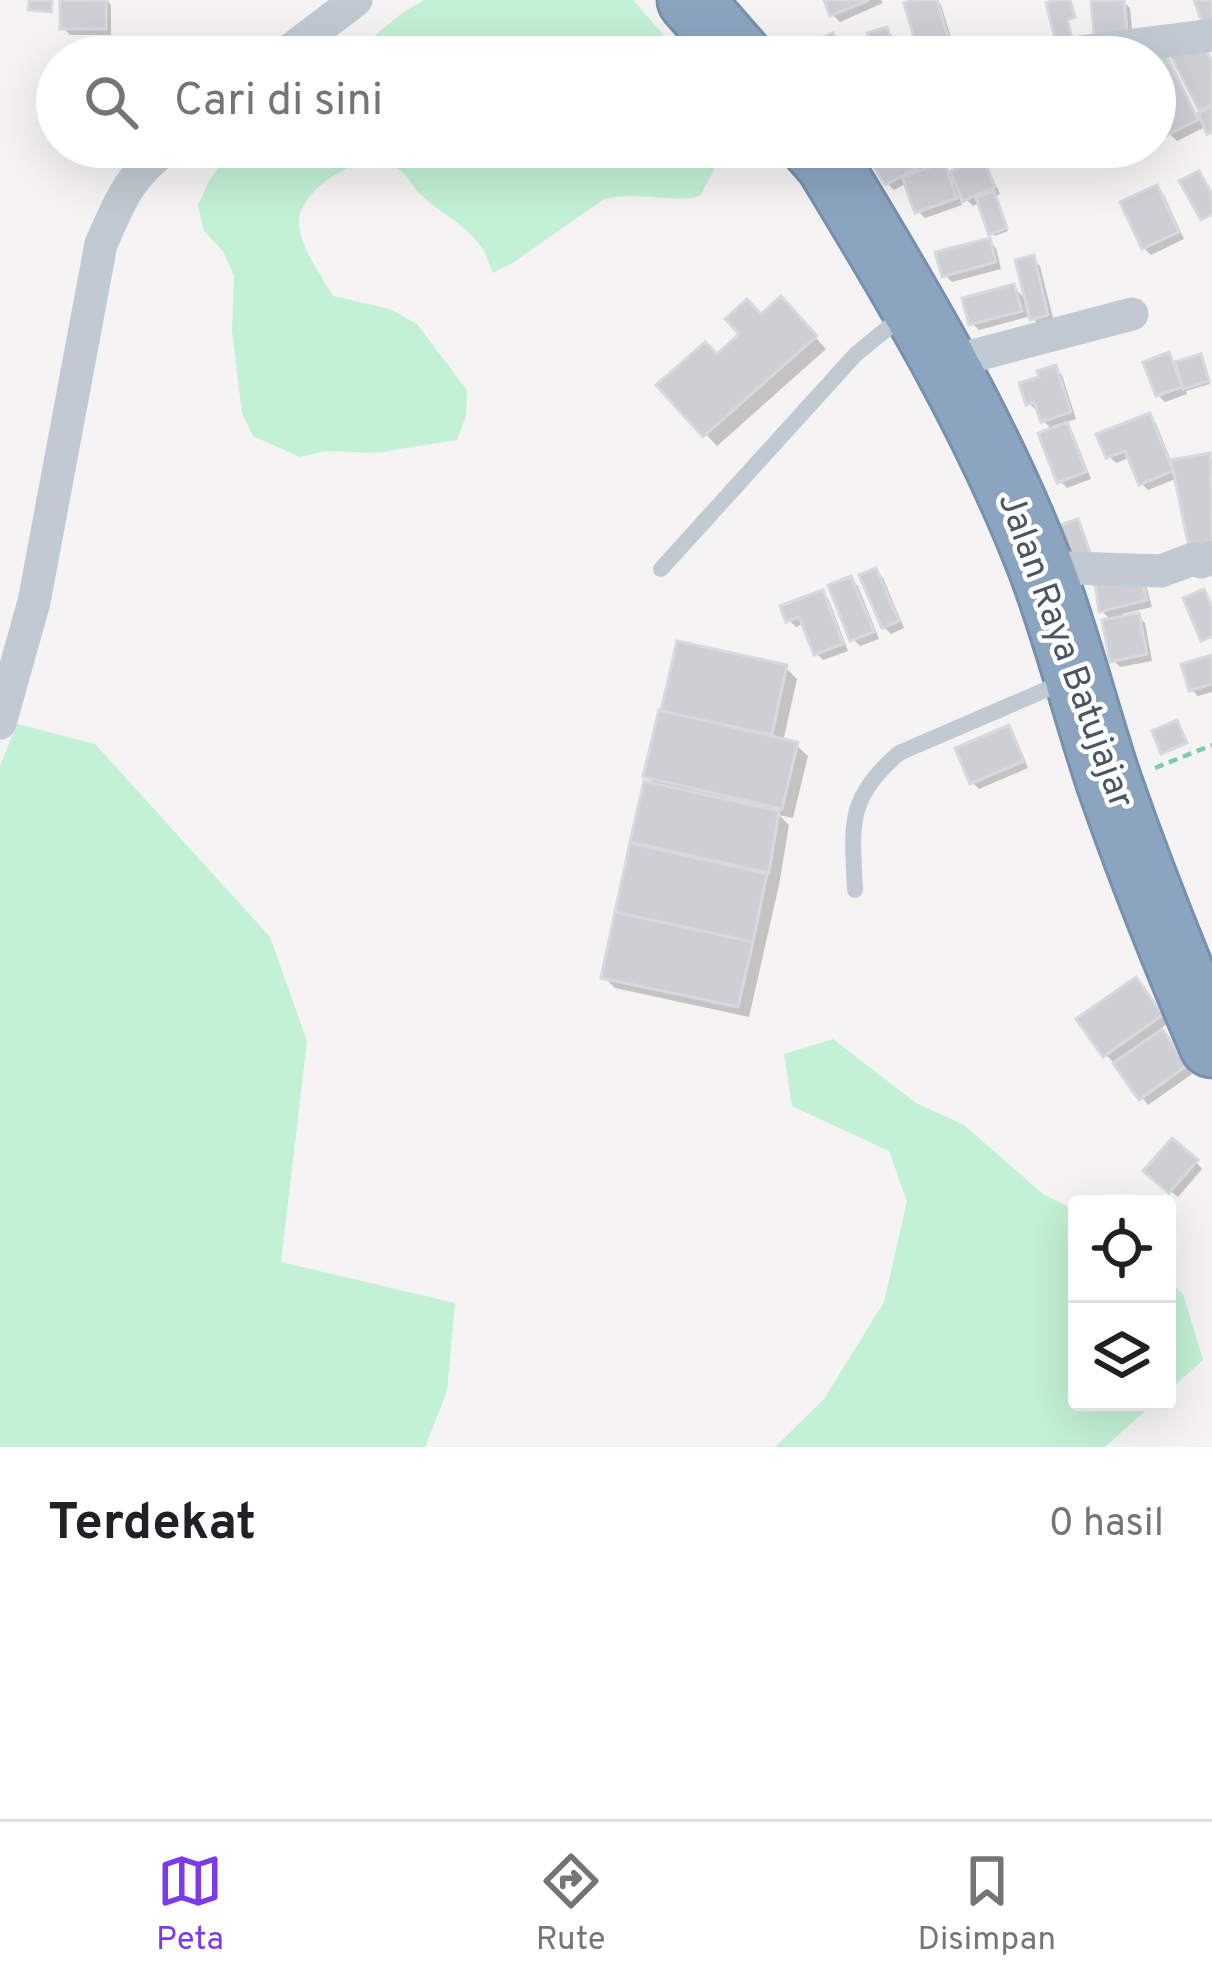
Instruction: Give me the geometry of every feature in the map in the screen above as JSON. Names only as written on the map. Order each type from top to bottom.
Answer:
[{"type":"highway","points":[[690,0],[722,36]]},
{"type":"highway","name":"Jalan Raya Batujajar","points":[[831,168],[946,363],[1041,567],[1110,784],[1212,1045]]},
{"type":"street","points":[[308,36],[356,0]]},
{"type":"street","points":[[1176,40],[1212,35]]},
{"type":"street","points":[[0,723],[8,668],[41,567],[101,244],[125,189],[144,168]]},
{"type":"street","points":[[946,363],[1132,314]]},
{"type":"street","points":[[1041,567],[1161,571],[1192,559],[1212,558]]},
{"type":"lane","points":[[661,568],[856,354],[914,306]]},
{"type":"lane","points":[[855,890],[851,835],[856,808],[878,772],[898,753],[1076,676]]},
{"type":"path","points":[[1110,784],[1212,745]]},
{"type":"green space","points":[[424,0],[633,0],[665,36],[374,36]]},
{"type":"green space","points":[[219,168],[349,168],[320,186],[302,208],[302,238],[333,296],[390,309],[417,324],[467,390],[466,416],[457,440],[375,453],[325,451],[300,457],[253,436],[242,413],[232,331],[234,276],[223,251],[204,231],[198,205]]},
{"type":"green space","points":[[395,168],[715,168],[700,196],[604,199],[493,273],[475,240],[419,193]]},
{"type":"green space","points":[[17,724],[95,744],[270,937],[307,1041],[281,1262],[455,1303],[447,1391],[425,1447],[0,1447],[0,766]]},
{"type":"green space","points":[[833,1039],[916,1103],[964,1125],[1044,1195],[1068,1207],[1068,1411],[1145,1411],[1105,1447],[775,1447],[824,1399],[884,1302],[907,1201],[889,1151],[792,1106],[784,1054]]},
{"type":"green space","points":[[1176,1288],[1183,1294],[1203,1360],[1176,1384]]},
{"type":"building","points":[[29,0],[52,0],[51,12],[28,10]]},
{"type":"building","points":[[60,0],[106,0],[106,29],[60,29]]},
{"type":"building","points":[[824,0],[869,0],[830,16]]},
{"type":"building","points":[[937,0],[948,36],[914,36],[904,3]]},
{"type":"building","points":[[1070,0],[1075,17],[1067,20],[1071,36],[1054,36],[1046,3]]},
{"type":"building","points":[[1124,0],[1128,36],[1094,36],[1091,1]]},
{"type":"building","points":[[1194,0],[1212,0],[1212,22],[1203,25]]},
{"type":"building","points":[[887,27],[890,36],[868,36]]},
{"type":"building","points":[[1200,38],[1212,61],[1212,104],[1199,110],[1176,66],[1176,51]]},
{"type":"building","points":[[1176,75],[1198,120],[1176,131]]},
{"type":"building","points":[[1212,107],[1212,132],[1207,134],[1198,113]]},
{"type":"building","points":[[875,168],[917,168],[885,185]]},
{"type":"building","points":[[927,168],[946,168],[957,198],[915,213],[902,177]]},
{"type":"building","points":[[986,168],[995,187],[963,201],[950,172]]},
{"type":"building","points":[[1199,171],[1212,194],[1212,214],[1201,220],[1179,181]]},
{"type":"building","points":[[1157,185],[1179,232],[1142,249],[1120,202]]},
{"type":"building","points":[[994,191],[1007,228],[989,235],[976,198]]},
{"type":"building","points":[[990,238],[996,262],[942,277],[935,252]]},
{"type":"building","points":[[1034,255],[1048,315],[1030,320],[1015,260]]},
{"type":"building","points":[[1014,284],[1022,311],[969,325],[962,298]]},
{"type":"building","points":[[781,296],[817,336],[703,437],[656,385],[705,342],[717,354],[739,334],[725,319],[747,299],[761,314]]},
{"type":"building","points":[[1169,352],[1182,387],[1156,396],[1143,362]]},
{"type":"building","points":[[1201,354],[1209,381],[1183,389],[1175,362]]},
{"type":"building","points":[[1056,365],[1071,412],[1041,422],[1034,402],[1026,405],[1019,383]]},
{"type":"building","points":[[1150,413],[1173,471],[1139,485],[1125,451],[1106,458],[1096,434]]},
{"type":"building","points":[[1067,422],[1086,472],[1057,483],[1038,433]]},
{"type":"building","points":[[1210,453],[1212,549],[1190,553],[1171,460]]},
{"type":"building","points":[[1078,519],[1091,555],[1070,562],[1058,526]]},
{"type":"building","points":[[876,568],[899,621],[882,628],[859,575]]},
{"type":"building","points":[[1139,571],[1147,600],[1099,612],[1094,573]]},
{"type":"building","points":[[851,576],[874,632],[850,641],[828,585]]},
{"type":"building","points":[[1204,589],[1212,607],[1212,636],[1201,641],[1183,598]]},
{"type":"building","points":[[823,590],[843,644],[814,655],[799,617],[786,622],[780,606]]},
{"type":"building","points":[[1139,613],[1147,654],[1110,662],[1102,620]]},
{"type":"building","points":[[677,641],[787,665],[772,735],[661,711]]},
{"type":"building","points":[[1212,655],[1212,684],[1189,691],[1181,664]]},
{"type":"building","points":[[659,710],[798,742],[782,809],[643,777]]},
{"type":"building","points":[[1177,720],[1187,743],[1161,754],[1152,731]]},
{"type":"building","points":[[1009,725],[1024,761],[970,784],[955,748]]},
{"type":"building","points":[[644,781],[779,811],[769,873],[630,842]]},
{"type":"building","points":[[630,843],[767,874],[753,942],[615,912]]},
{"type":"building","points":[[615,912],[753,942],[738,1007],[601,978]]},
{"type":"building","points":[[1136,977],[1163,1015],[1103,1057],[1076,1019]]},
{"type":"building","points":[[1162,1029],[1188,1065],[1139,1100],[1113,1063]]},
{"type":"building","points":[[1172,1138],[1198,1160],[1169,1193],[1143,1171]]}]
